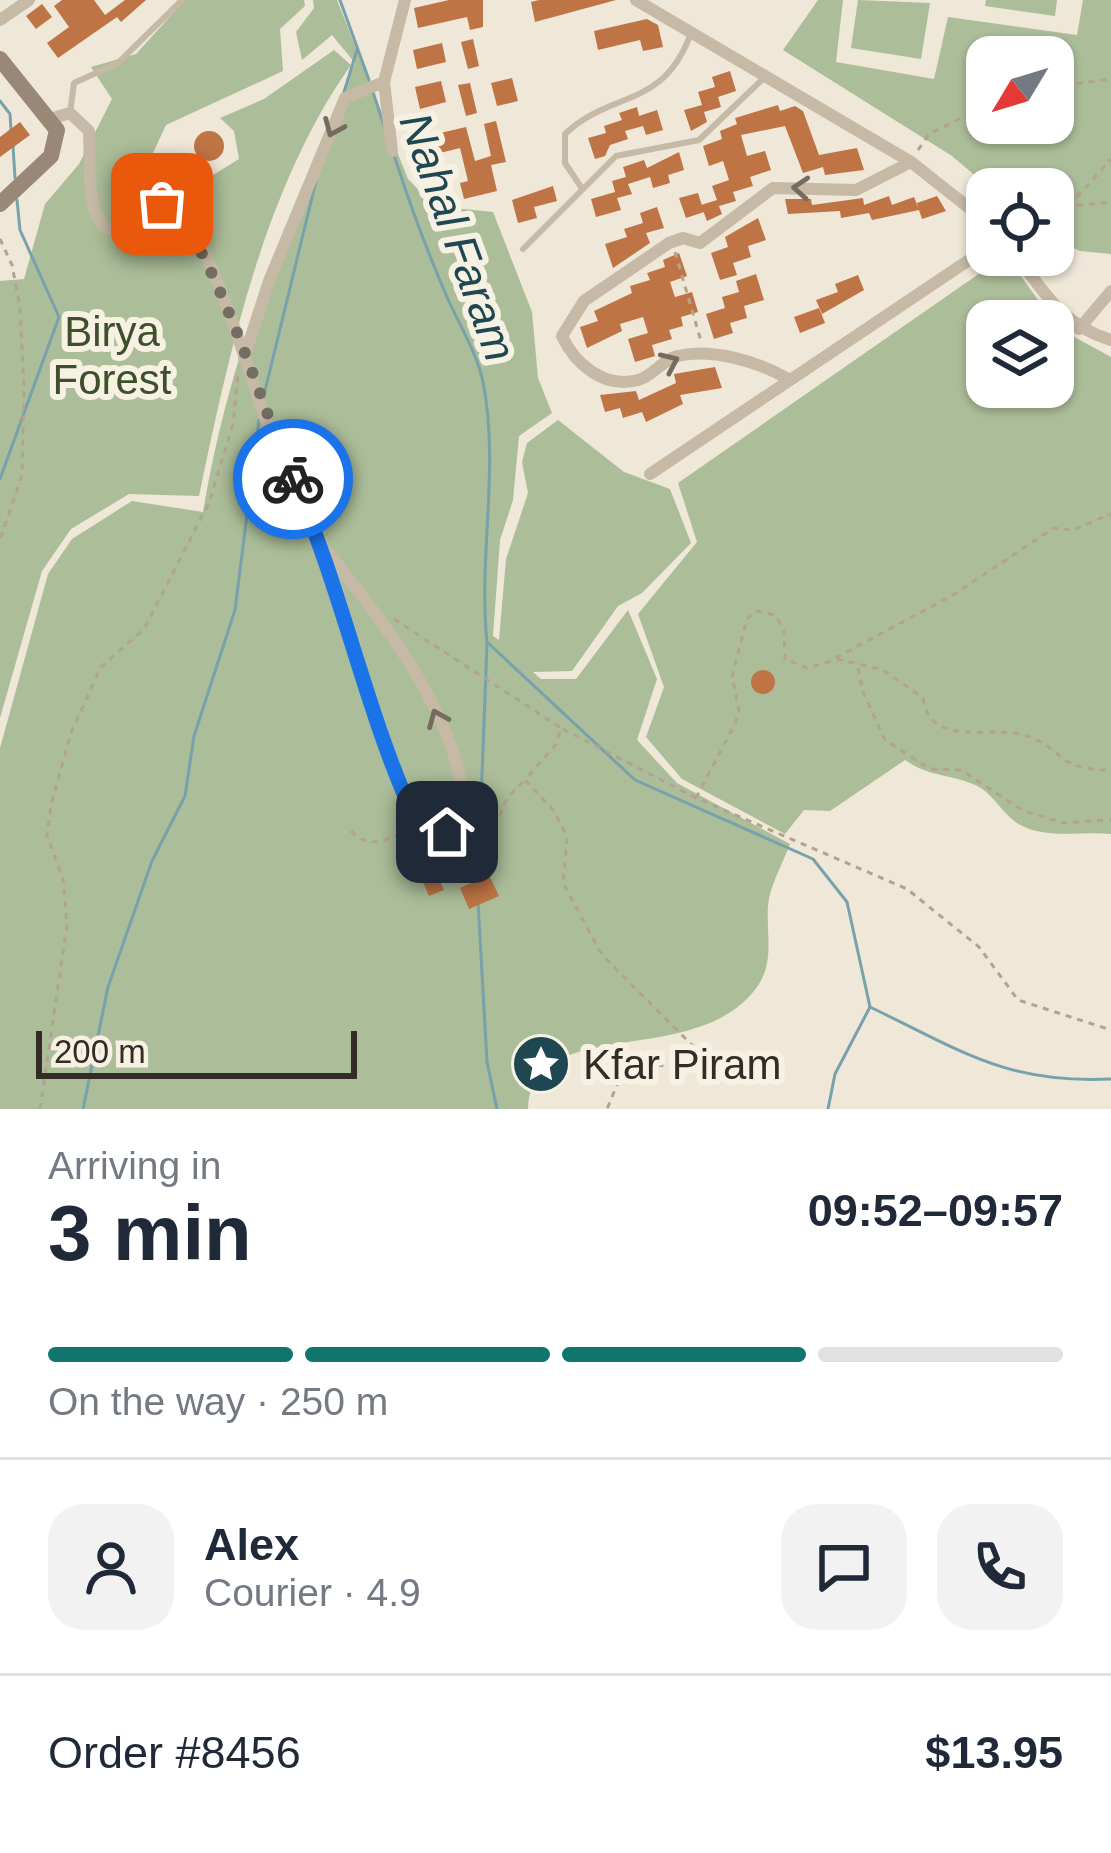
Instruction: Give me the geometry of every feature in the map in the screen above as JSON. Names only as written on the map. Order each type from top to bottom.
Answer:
[{"type":"street","points":[[0,20],[29,0]]},
{"type":"street","points":[[392,151],[384,82],[406,0]]},
{"type":"street","points":[[636,0],[911,162],[966,204]]},
{"type":"street","points":[[0,59],[57,130],[51,156],[0,205]]},
{"type":"street","points":[[244,358],[269,281],[345,98],[384,82]]},
{"type":"street","points":[[50,119],[70,113],[89,131],[96,220],[107,229],[123,226],[149,204],[173,208],[191,231],[268,426],[325,549],[398,783],[420,830],[461,827],[460,776],[421,681],[362,593],[325,549]]},
{"type":"street","points":[[788,380],[767,367],[704,354],[673,356],[638,380],[600,377],[581,365],[562,336],[584,301],[672,242],[682,238],[700,243],[713,237],[772,188],[856,190],[911,162]]},
{"type":"street","points":[[650,474],[966,262]]},
{"type":"street","points":[[1031,276],[1054,308],[1079,329],[1111,340]]},
{"type":"street","points":[[1079,329],[1111,291]]},
{"type":"lane","points":[[70,113],[74,83],[118,64],[182,0]]},
{"type":"lane","points":[[582,188],[565,163],[565,134],[591,110],[647,94],[682,57],[691,33]]},
{"type":"lane","points":[[523,249],[616,156],[699,140],[765,77]]},
{"type":"path","points":[[1074,84],[1111,79]]},
{"type":"path","points":[[911,162],[929,134],[966,116]]},
{"type":"path","points":[[1074,200],[1111,159]]},
{"type":"path","points":[[1074,206],[1111,202]]},
{"type":"path","points":[[0,239],[12,265],[20,307],[24,388],[22,475],[0,540]]},
{"type":"path","points":[[672,242],[704,354]]},
{"type":"path","points":[[40,1109],[67,925],[63,879],[47,836],[71,734],[101,667],[144,629],[209,503],[233,424],[238,361],[244,358]]},
{"type":"path","points":[[696,798],[735,724],[739,711],[732,676],[747,619],[758,611],[775,615],[784,630],[785,659],[807,668],[953,595],[1054,528],[1072,530],[1111,514]]},
{"type":"path","points":[[362,593],[431,647],[561,728],[696,798],[907,889],[979,947],[1018,1000],[1111,1030]]},
{"type":"path","points":[[835,658],[858,668],[883,670],[923,698],[925,712],[938,724],[961,733],[1026,735],[1064,764],[1111,770]]},
{"type":"path","points":[[858,668],[885,740],[930,770],[962,770],[1022,810],[1063,823],[1111,820]]},
{"type":"path","points":[[481,860],[507,798],[556,744],[561,728]]},
{"type":"path","points":[[525,780],[554,811],[567,837],[563,883],[602,955],[693,1046],[692,1060],[681,1067],[652,1065],[619,1080],[607,1109]]},
{"type":"path","points":[[351,831],[374,844],[404,832],[408,839],[420,830]]},
{"type":"green space","name":"Birya Forest","points":[[185,0],[304,0],[305,6],[280,29],[283,71],[166,125],[152,155],[174,158],[198,184],[239,159],[234,131],[220,118],[264,99],[334,50],[351,65],[321,112],[273,217],[238,328],[199,496],[129,494],[71,529],[42,571],[0,718],[0,281],[24,279],[45,204],[79,164],[112,99],[91,67],[136,54]]},
{"type":"green space","points":[[313,0],[337,0],[408,179],[434,206],[493,212],[532,312],[538,378],[552,413],[519,436],[513,500],[500,540],[493,636],[499,640],[506,559],[528,493],[522,462],[527,443],[558,420],[624,472],[670,489],[691,543],[642,593],[618,606],[572,671],[533,672],[541,679],[576,679],[628,610],[657,679],[637,740],[677,783],[790,844],[769,897],[766,968],[757,987],[730,1012],[696,1028],[586,1050],[557,1061],[537,1079],[528,1109],[0,1109],[0,748],[48,574],[72,539],[132,501],[203,512],[246,337],[285,228],[355,63],[332,35],[302,60],[296,32],[314,8]]},
{"type":"green space","points":[[818,0],[843,0],[836,62],[934,79],[948,17],[1077,35],[1083,0],[1111,0],[1111,254],[1074,248],[1074,168],[966,168],[783,50]]},
{"type":"green space","points":[[858,0],[930,3],[921,59],[851,48]]},
{"type":"green space","points":[[986,0],[1057,0],[1055,16],[985,6]]},
{"type":"green space","points":[[976,276],[1021,276],[1038,300],[966,300],[966,408],[1074,408],[1074,337],[1111,357],[1111,834],[1027,828],[981,788],[905,760],[830,811],[804,810],[785,834],[682,779],[646,737],[664,687],[638,614],[697,542],[678,483]]},
{"type":"building","points":[[62,0],[94,0],[105,15],[125,0],[146,0],[121,22],[117,17],[58,58],[47,43],[69,27],[54,6]]},
{"type":"building","points":[[449,0],[483,0],[483,27],[470,30],[467,17],[418,28],[414,8]]},
{"type":"building","points":[[539,0],[616,0],[535,22],[531,2]]},
{"type":"building","points":[[42,4],[52,17],[36,29],[26,16]]},
{"type":"building","points":[[647,19],[658,25],[663,47],[643,51],[640,40],[598,50],[594,31]]},
{"type":"building","points":[[473,39],[479,66],[468,69],[461,42]]},
{"type":"building","points":[[442,43],[446,62],[417,69],[413,50]]},
{"type":"building","points":[[730,71],[736,91],[718,97],[721,107],[704,112],[707,122],[691,131],[684,110],[702,105],[698,92],[715,87],[712,77]]},
{"type":"building","points":[[512,78],[518,101],[497,106],[491,83]]},
{"type":"building","points":[[441,81],[446,102],[420,109],[415,87]]},
{"type":"building","points":[[470,83],[477,113],[466,116],[458,85]]},
{"type":"building","points":[[778,105],[780,111],[795,106],[803,111],[819,155],[857,148],[864,170],[825,175],[823,167],[803,173],[785,126],[741,135],[747,156],[765,151],[771,170],[750,177],[753,186],[733,192],[736,201],[719,206],[722,214],[707,221],[701,205],[717,200],[712,186],[729,180],[723,161],[709,166],[703,146],[722,139],[720,131],[737,124],[735,118]]},
{"type":"building","points":[[637,107],[639,116],[657,110],[663,130],[646,135],[643,126],[625,131],[628,139],[610,145],[605,156],[595,159],[588,138],[606,133],[604,126],[622,120],[619,113]]},
{"type":"building","points":[[496,121],[506,162],[491,165],[497,191],[464,199],[460,183],[468,181],[460,148],[436,154],[432,135],[466,127],[475,161],[491,156],[484,124]]},
{"type":"building","points":[[20,122],[30,135],[0,157],[0,137]]},
{"type":"building","points":[[209,131],[224,146],[209,161],[194,146]]},
{"type":"building","points":[[679,152],[684,170],[668,175],[670,183],[653,188],[650,177],[628,184],[632,194],[617,198],[621,210],[596,217],[591,199],[615,192],[612,181],[626,177],[623,167],[644,160],[647,168]]},
{"type":"building","points":[[553,186],[557,201],[534,207],[537,218],[518,223],[512,200]]},
{"type":"building","points":[[698,193],[704,212],[686,218],[679,198]]},
{"type":"building","points":[[889,196],[892,205],[914,197],[919,209],[917,203],[937,196],[946,211],[922,219],[919,210],[872,220],[869,213],[841,218],[840,211],[788,214],[785,199],[811,199],[812,205],[863,198],[864,205]]},
{"type":"building","points":[[657,207],[664,228],[646,233],[650,243],[613,268],[605,244],[627,237],[624,229],[643,223],[640,213]]},
{"type":"building","points":[[758,218],[766,240],[748,246],[751,257],[733,263],[737,275],[720,280],[711,253],[728,247],[725,237]]},
{"type":"building","points":[[679,253],[687,276],[670,282],[675,297],[692,292],[698,312],[681,317],[683,326],[669,330],[672,339],[652,345],[655,356],[635,362],[628,339],[648,333],[643,317],[620,324],[622,331],[587,348],[580,327],[598,321],[594,311],[632,293],[630,286],[650,280],[647,273],[665,267],[663,260]]},
{"type":"building","points":[[756,274],[764,300],[744,306],[747,318],[730,323],[733,333],[714,339],[706,314],[725,308],[722,297],[739,292],[736,281]]},
{"type":"building","points":[[858,275],[864,290],[822,314],[816,300],[838,292],[835,284]]},
{"type":"building","points":[[819,308],[825,323],[800,333],[794,317]]},
{"type":"building","points":[[715,367],[722,388],[680,395],[683,404],[646,422],[642,412],[623,418],[620,408],[605,412],[600,395],[636,391],[639,400],[676,383],[674,374]]},
{"type":"building","points":[[763,670],[772,673],[772,691],[763,694],[754,691],[751,682],[754,673]]},
{"type":"building","points":[[433,865],[444,890],[429,896],[418,871]]},
{"type":"building","points":[[489,875],[499,896],[469,909],[460,888]]},
{"type":"waterway","points":[[340,0],[369,80]]},
{"type":"waterway","points":[[344,92],[357,50]]},
{"type":"waterway","name":"Nahal Faram","points":[[372,89],[384,126]]},
{"type":"waterway","points":[[0,101],[10,114],[11,130]]},
{"type":"waterway","points":[[13,146],[15,178]]},
{"type":"waterway","name":"Nahal Faram","points":[[395,158],[483,382],[490,447],[487,642],[635,780],[813,859],[847,902],[870,1007],[1013,1070],[1111,1079]]},
{"type":"waterway","points":[[263,399],[316,181]]},
{"type":"waterway","points":[[0,479],[59,317],[20,230],[17,200]]},
{"type":"waterway","points":[[83,1109],[108,987],[152,861],[185,796],[194,736],[235,610],[259,420]]},
{"type":"waterway","points":[[478,880],[487,644]]},
{"type":"waterway","points":[[478,902],[487,1062],[497,1109]]},
{"type":"waterway","points":[[828,1109],[835,1074],[870,1007]]},
{"type":"way so far","points":[[162,204],[173,208],[191,231],[228,309],[268,426],[293,479]]},
{"type":"place","name":"Kfar Piram","points":[[541,1064]]},
{"type":"route","points":[[293,479],[325,549],[398,783],[420,830],[447,832]]}]
